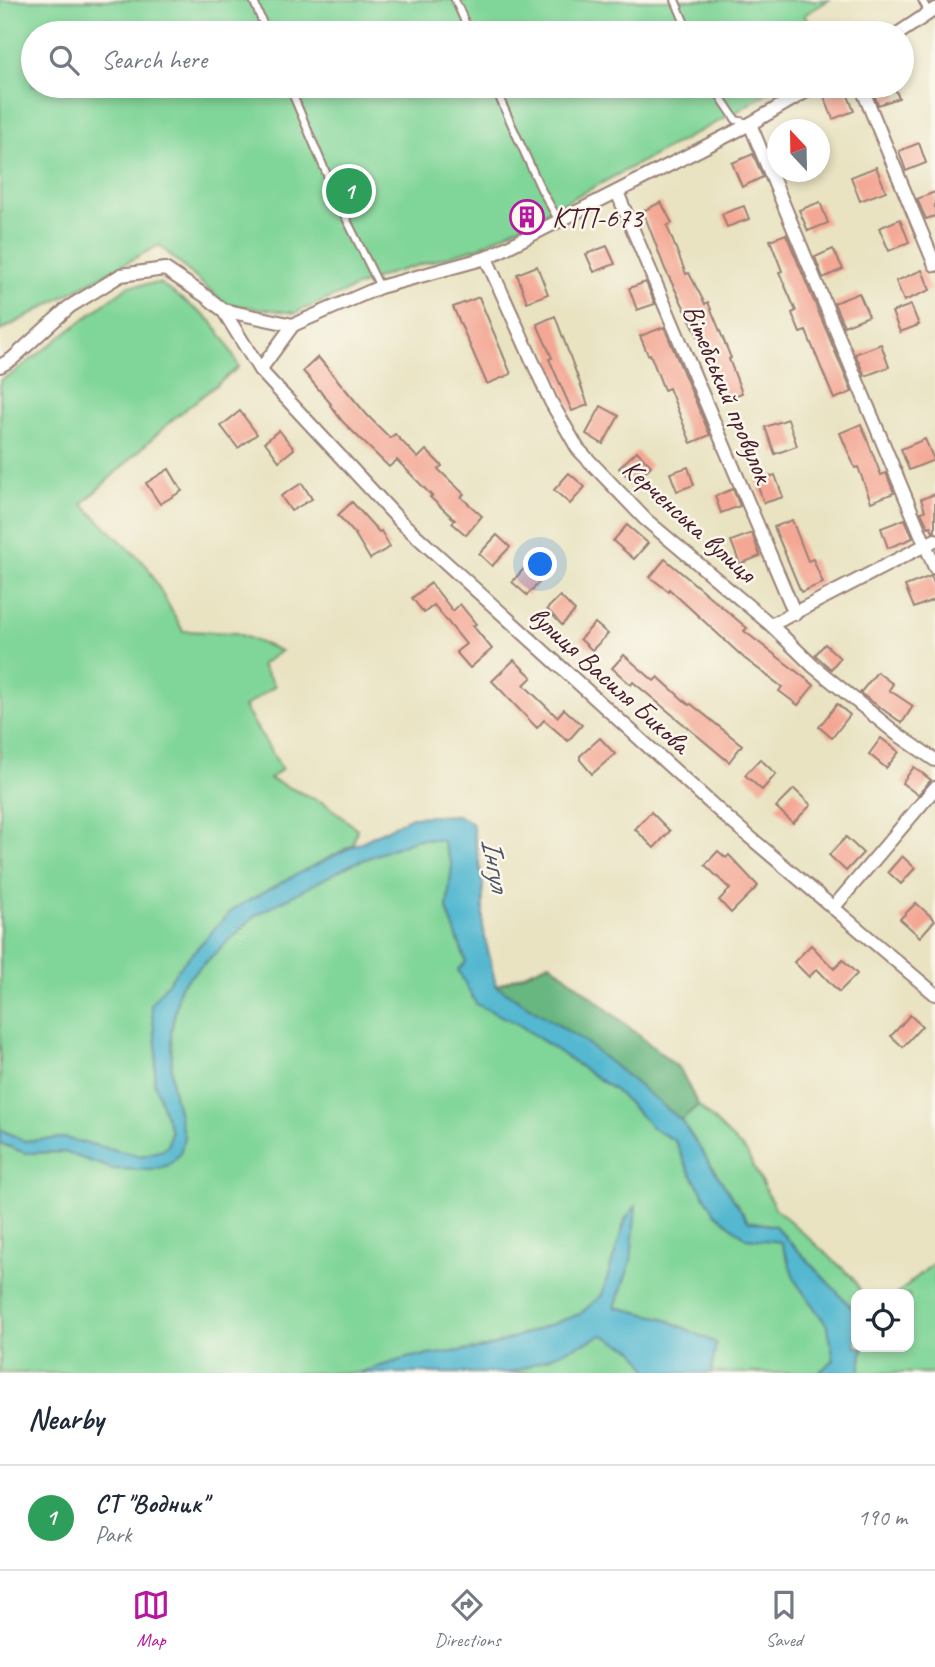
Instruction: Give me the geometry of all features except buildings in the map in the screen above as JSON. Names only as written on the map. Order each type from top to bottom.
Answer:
[{"type":"street","points":[[914,23],[932,11]]},
{"type":"street","points":[[260,370],[293,326],[380,287],[486,258],[750,124],[794,98]]},
{"type":"street","points":[[866,98],[935,265]]},
{"type":"street","points":[[750,124],[931,543],[935,568]]},
{"type":"street","name":"Вітебський провулок","points":[[617,192],[795,614]]},
{"type":"street","name":"Керченська вулиця","points":[[486,258],[551,402],[578,449],[645,519],[771,625],[813,666],[897,734],[935,760]]},
{"type":"street","points":[[0,366],[12,359],[69,307],[121,275],[165,270],[223,310],[293,326]]},
{"type":"street","name":"вулиця Василя Бикова","points":[[223,310],[260,370],[401,522],[726,817],[935,994]]},
{"type":"street","points":[[771,625],[931,543]]},
{"type":"street","points":[[833,908],[935,788]]},
{"type":"lane","points":[[253,0],[262,21]]},
{"type":"lane","points":[[455,0],[465,21]]},
{"type":"lane","points":[[675,0],[684,21]]},
{"type":"lane","points":[[922,0],[932,11]]},
{"type":"lane","points":[[294,98],[342,210],[380,287]]},
{"type":"lane","points":[[499,98],[541,189],[559,221]]},
{"type":"lane","points":[[721,98],[736,120],[750,124]]},
{"type":"green space","points":[[0,0],[829,0],[804,15],[808,21],[21,21],[21,98],[758,98],[480,247],[385,275],[295,313],[225,304],[159,245],[0,331]]},
{"type":"green space","points":[[160,283],[210,320],[225,340],[239,367],[173,419],[82,504],[147,566],[183,631],[236,633],[281,651],[261,665],[275,686],[244,707],[282,769],[270,779],[326,804],[357,829],[353,845],[233,909],[151,1004],[157,1052],[154,1082],[171,1131],[168,1145],[163,1150],[141,1156],[64,1138],[24,1141],[0,1129],[0,380],[12,374],[128,286]]},
{"type":"green space","points":[[417,839],[443,840],[452,865],[447,909],[466,962],[476,1003],[518,1024],[616,1091],[654,1129],[675,1141],[688,1169],[715,1213],[781,1242],[796,1282],[828,1327],[834,1360],[818,1373],[711,1373],[716,1343],[663,1318],[615,1307],[631,1261],[626,1218],[602,1295],[580,1314],[485,1348],[411,1357],[358,1373],[0,1373],[0,1143],[25,1153],[64,1152],[113,1169],[151,1170],[184,1137],[172,1086],[171,1032],[180,986],[256,915],[349,865]]},
{"type":"green space","points":[[550,963],[680,1069],[698,1105],[681,1120],[585,1042],[496,986]]},
{"type":"green space","points":[[698,1105],[746,1152],[775,1208],[851,1276],[860,1289],[851,1289],[851,1307],[775,1226],[748,1221],[681,1120]]},
{"type":"green space","points":[[935,1262],[935,1373],[856,1373],[860,1369],[862,1352],[914,1352],[914,1289],[903,1289]]},
{"type":"green space","points":[[603,1334],[634,1350],[651,1373],[505,1373],[519,1370]]},
{"type":"water","points":[[457,815],[472,823],[483,884],[483,929],[496,986],[585,1042],[681,1120],[748,1221],[775,1226],[851,1307],[851,1352],[862,1352],[860,1370],[856,1373],[818,1373],[834,1360],[828,1327],[796,1282],[781,1242],[746,1238],[715,1213],[688,1169],[675,1141],[654,1129],[616,1091],[518,1024],[476,1004],[458,970],[466,962],[447,909],[452,865],[442,840],[417,839],[350,865],[256,915],[180,986],[171,1032],[172,1086],[184,1137],[180,1154],[169,1165],[152,1170],[113,1169],[64,1152],[25,1153],[0,1143],[0,1129],[24,1141],[64,1138],[141,1156],[163,1150],[168,1145],[171,1131],[154,1082],[157,1052],[151,1004],[185,961],[233,909],[412,817]]},
{"type":"water","points":[[636,1206],[631,1261],[615,1307],[663,1318],[716,1343],[711,1373],[651,1373],[634,1350],[603,1335],[519,1370],[505,1373],[358,1373],[411,1357],[485,1348],[580,1314],[602,1295],[626,1218]]},
{"type":"place","name":"СТ \"Водник\"","points":[[349,191]]},
{"type":"place","name":"КТП-673","points":[[527,217]]},
{"type":"water label","name":"Інгул","points":[[496,864]]}]
